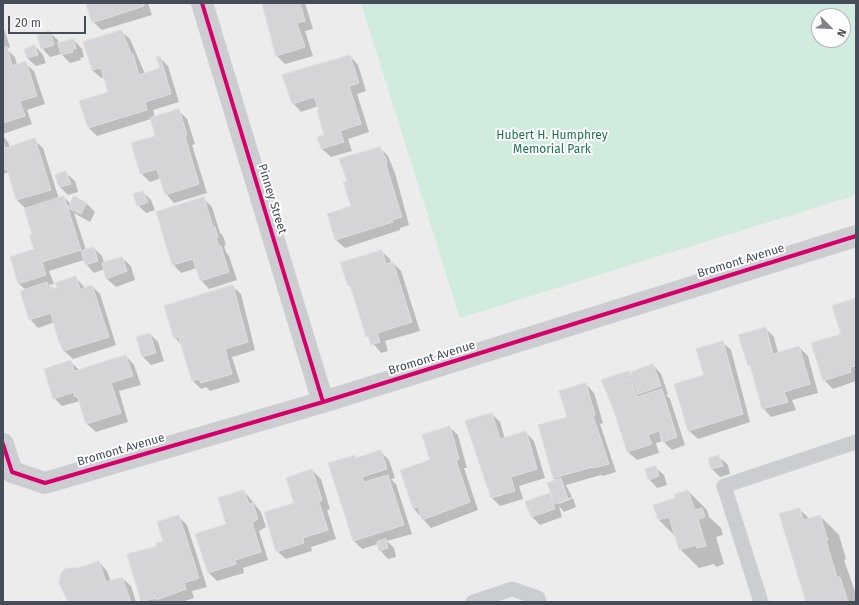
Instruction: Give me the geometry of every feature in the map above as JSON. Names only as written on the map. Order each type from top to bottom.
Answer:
[{"type":"street","name":"Pinney Street","points":[[202,3],[323,402]]},
{"type":"street","name":"Bromont Avenue","points":[[3,444],[12,472],[45,483],[323,402],[856,236]]},
{"type":"lane","points":[[761,602],[724,486],[856,442]]},
{"type":"lane","points":[[473,602],[512,589],[538,598],[539,602]]},
{"type":"green space","name":"Hubert H. Humphrey Memorial Park","points":[[361,3],[856,3],[856,195],[460,318]]},
{"type":"building","points":[[86,3],[143,3],[144,6],[92,23]]},
{"type":"building","points":[[262,3],[300,3],[305,21],[297,23],[305,47],[276,56]]},
{"type":"building","points":[[122,30],[131,54],[133,54],[139,75],[160,68],[156,57],[160,56],[171,94],[145,102],[147,110],[88,128],[79,101],[108,92],[101,68],[92,70],[83,42]]},
{"type":"building","points":[[50,31],[54,45],[41,49],[37,35]]},
{"type":"building","points":[[74,39],[76,49],[72,49],[73,52],[61,55],[58,43]]},
{"type":"building","points":[[35,45],[38,55],[27,58],[24,49]]},
{"type":"building","points":[[7,47],[12,66],[26,61],[37,96],[20,101],[25,116],[3,123],[3,49]]},
{"type":"building","points":[[350,55],[359,83],[349,86],[361,124],[340,131],[344,142],[321,149],[317,137],[324,135],[317,111],[319,110],[314,97],[292,104],[282,75]]},
{"type":"building","points":[[179,109],[199,184],[165,195],[157,169],[140,174],[131,143],[155,136],[150,118]]},
{"type":"building","points":[[35,138],[51,190],[16,200],[7,169],[5,170],[3,163],[3,142],[5,148]]},
{"type":"building","points":[[380,147],[386,159],[386,165],[402,217],[392,220],[393,222],[335,240],[327,214],[351,206],[343,182],[347,181],[339,159]]},
{"type":"building","points":[[66,171],[71,184],[59,187],[55,175]]},
{"type":"building","points":[[143,191],[148,202],[137,206],[133,194]]},
{"type":"building","points":[[64,196],[81,250],[42,262],[46,275],[18,284],[10,257],[34,249],[29,235],[32,234],[24,209]]},
{"type":"building","points":[[74,196],[87,203],[81,214],[68,208]]},
{"type":"building","points":[[204,197],[213,227],[215,227],[218,237],[216,238],[219,247],[221,246],[229,272],[200,281],[193,259],[172,265],[156,212]]},
{"type":"building","points":[[94,247],[98,261],[85,265],[81,251]]},
{"type":"building","points":[[382,250],[386,264],[393,262],[412,322],[377,333],[380,342],[371,345],[368,336],[366,337],[350,285],[348,286],[340,263]]},
{"type":"building","points":[[122,257],[127,271],[106,279],[102,263]]},
{"type":"building","points":[[76,276],[80,289],[92,285],[109,337],[63,351],[59,343],[51,313],[29,320],[20,291],[47,282],[48,288],[53,287],[54,289],[57,288],[55,283]]},
{"type":"building","points":[[233,285],[248,342],[225,349],[232,374],[201,383],[199,379],[192,381],[179,339],[186,335],[174,339],[164,306]]},
{"type":"building","points":[[856,298],[856,366],[850,367],[851,372],[823,381],[811,343],[841,334],[832,306]]},
{"type":"building","points":[[766,327],[773,354],[799,346],[810,384],[784,392],[788,402],[762,409],[750,365],[748,366],[738,335]]},
{"type":"building","points":[[150,333],[156,353],[142,357],[136,337]]},
{"type":"building","points":[[723,341],[743,414],[688,431],[674,384],[704,375],[696,349]]},
{"type":"building","points":[[126,355],[133,376],[111,383],[121,413],[86,424],[77,396],[75,397],[74,392],[53,399],[44,369],[71,360],[74,371]]},
{"type":"building","points":[[653,364],[661,386],[638,394],[631,372]]},
{"type":"building","points":[[629,371],[637,397],[662,389],[677,437],[662,442],[659,431],[648,435],[652,444],[627,452],[613,408],[601,380]]},
{"type":"building","points":[[586,383],[595,415],[593,416],[609,464],[553,478],[538,425],[567,417],[559,391]]},
{"type":"building","points":[[492,413],[500,439],[526,431],[537,469],[511,477],[515,491],[491,498],[465,421]]},
{"type":"building","points":[[450,426],[459,459],[456,460],[470,502],[422,520],[418,507],[413,509],[400,470],[430,460],[422,435]]},
{"type":"building","points":[[381,450],[387,469],[362,477],[364,482],[388,475],[404,525],[353,541],[328,463],[355,455],[355,458]]},
{"type":"building","points":[[719,455],[723,466],[711,469],[708,459]]},
{"type":"building","points":[[656,466],[659,476],[648,480],[645,469]]},
{"type":"building","points":[[312,469],[322,500],[319,502],[328,530],[303,538],[304,543],[276,552],[264,512],[294,503],[286,478]]},
{"type":"building","points":[[561,478],[568,499],[555,504],[547,483]]},
{"type":"building","points":[[244,490],[249,504],[253,503],[258,519],[252,523],[261,552],[235,560],[236,564],[208,573],[195,534],[226,524],[218,498]]},
{"type":"building","points":[[688,490],[695,510],[702,508],[705,517],[698,519],[706,546],[697,548],[696,545],[679,550],[669,517],[658,520],[653,505],[675,498],[674,495]]},
{"type":"building","points":[[550,493],[555,509],[531,517],[525,502]]},
{"type":"building","points":[[800,508],[803,520],[820,515],[837,577],[840,577],[848,602],[806,602],[779,514]]},
{"type":"building","points":[[179,515],[199,578],[184,583],[186,589],[156,600],[156,598],[141,602],[127,554],[157,546],[156,543],[163,541],[157,522]]},
{"type":"building","points":[[386,539],[388,548],[379,551],[377,542]]},
{"type":"building","points":[[99,561],[106,582],[122,577],[131,602],[68,602],[59,583],[61,573],[66,568],[78,568]]},
{"type":"cycle path","points":[[202,3],[323,402]]},
{"type":"cycle path","points":[[3,444],[12,472],[45,483],[323,402],[856,236]]}]
